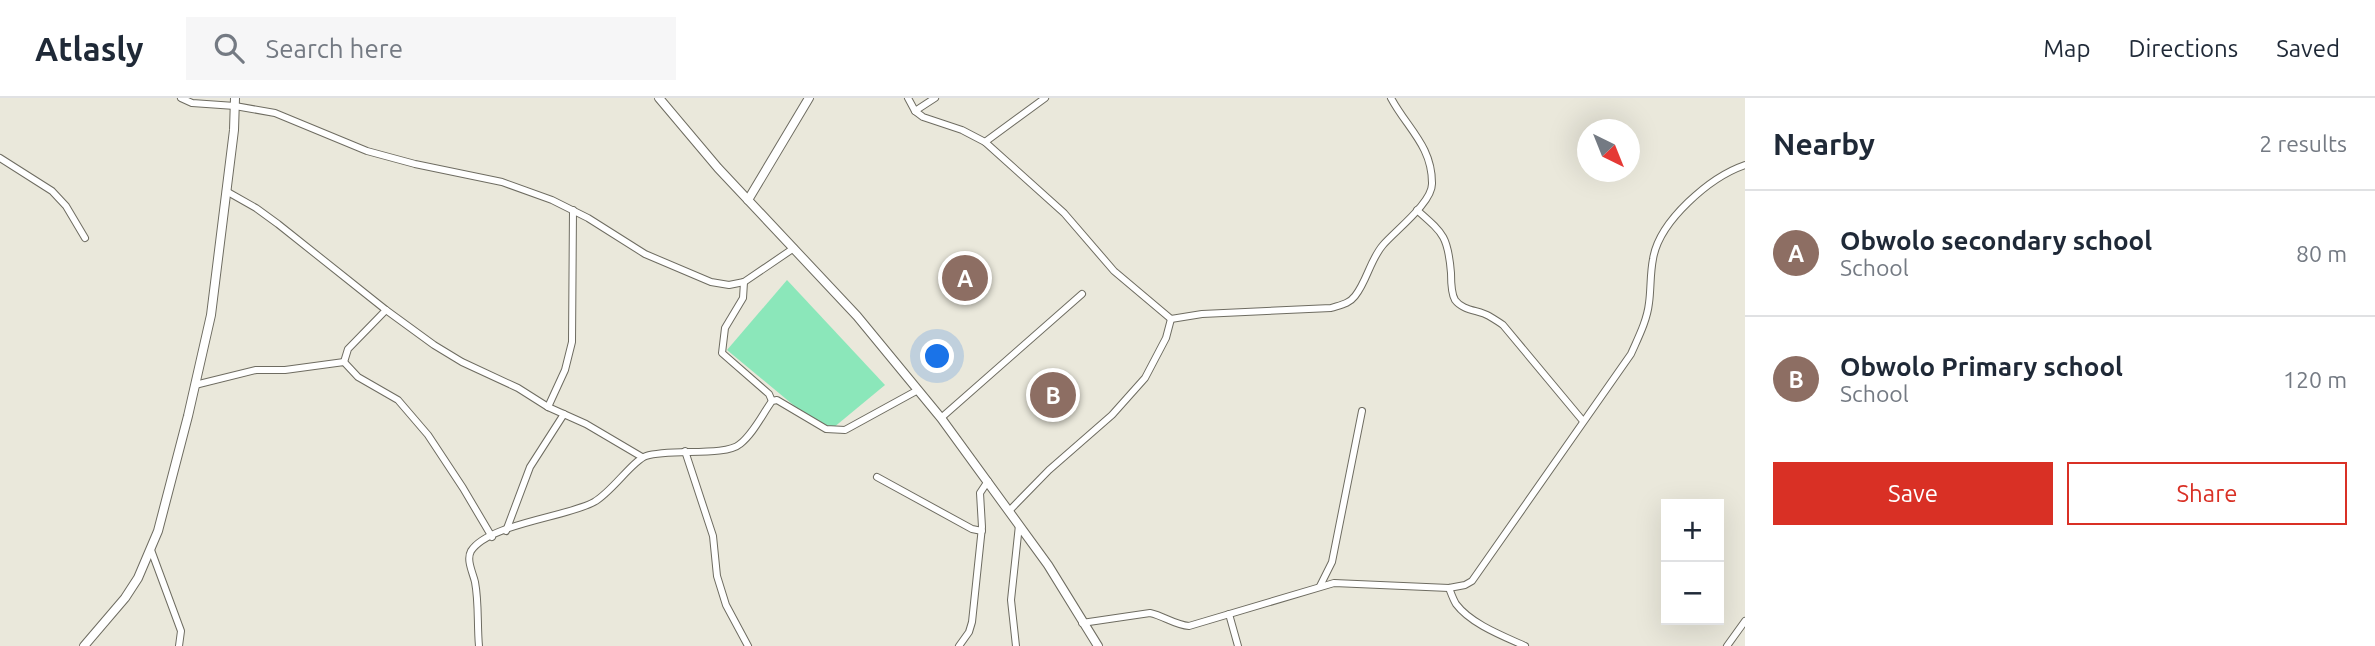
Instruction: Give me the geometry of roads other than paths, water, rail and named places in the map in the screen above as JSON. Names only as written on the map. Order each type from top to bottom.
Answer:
[{"type":"street","points":[[181,98],[192,103],[235,102],[275,113],[367,151],[502,182],[573,210],[660,262],[711,282],[729,285],[744,282],[794,248]]},
{"type":"street","points":[[659,98],[684,130],[858,316],[941,418],[1048,565],[1098,646]]},
{"type":"street","points":[[748,200],[809,98]]},
{"type":"street","points":[[908,98],[915,111],[923,117],[962,130],[985,142],[1064,213],[1114,271],[1171,319],[1202,314],[1331,308],[1347,303],[1355,296],[1381,246],[1417,209],[1431,192],[1433,185],[1425,148],[1391,98]]},
{"type":"street","points":[[915,111],[935,98]]},
{"type":"street","points":[[985,142],[1045,98]]},
{"type":"street","points":[[84,646],[125,598],[151,550],[211,315],[235,102]]},
{"type":"street","points":[[0,158],[52,191],[66,206],[85,238]]},
{"type":"street","points":[[1082,623],[1150,613],[1160,615],[1178,625],[1189,626],[1334,583],[1449,588],[1465,585],[1479,572],[1631,354],[1645,322],[1653,259],[1657,244],[1664,233],[1703,187],[1730,170],[1745,165]]},
{"type":"street","points":[[226,191],[278,224],[434,345],[462,362],[518,388],[548,407],[586,424],[642,457],[738,447],[772,401],[777,400],[826,429],[845,430],[918,390]]},
{"type":"street","points":[[1417,209],[1439,228],[1445,239],[1455,300],[1464,308],[1488,315],[1503,325],[1583,421]]},
{"type":"street","points":[[548,407],[565,370],[572,342],[573,210]]},
{"type":"street","points":[[744,282],[743,298],[725,328],[722,353],[769,394],[772,401]]},
{"type":"street","points":[[941,418],[1082,294]]},
{"type":"street","points":[[344,362],[348,349],[386,310]]},
{"type":"street","points":[[1009,511],[1049,470],[1112,415],[1145,378],[1166,338],[1171,319]]},
{"type":"street","points":[[195,385],[256,370],[285,370],[344,362]]},
{"type":"street","points":[[344,362],[358,377],[398,400],[435,446],[492,537]]},
{"type":"street","points":[[1321,586],[1332,562],[1362,411]]},
{"type":"street","points":[[506,531],[530,467],[564,414]]},
{"type":"street","points":[[685,451],[713,536],[720,586],[726,605],[748,646]]},
{"type":"street","points":[[479,646],[478,596],[469,560],[471,552],[479,543],[534,519],[594,503],[617,485],[642,457]]},
{"type":"street","points":[[877,477],[972,529],[982,531]]},
{"type":"street","points":[[959,646],[969,632],[972,622],[982,531],[981,493],[988,481]]},
{"type":"street","points":[[1016,646],[1011,600],[1019,525]]},
{"type":"street","points":[[151,550],[181,631],[178,646]]},
{"type":"street","points":[[1449,588],[1456,604],[1467,615],[1525,646]]},
{"type":"street","points":[[1229,614],[1238,646]]},
{"type":"street","points":[[1727,646],[1745,621]]},
{"type":"place","name":"Obwolo secondary school","points":[[965,278]]},
{"type":"place","name":"Obwolo Primary school","points":[[1053,395]]}]
